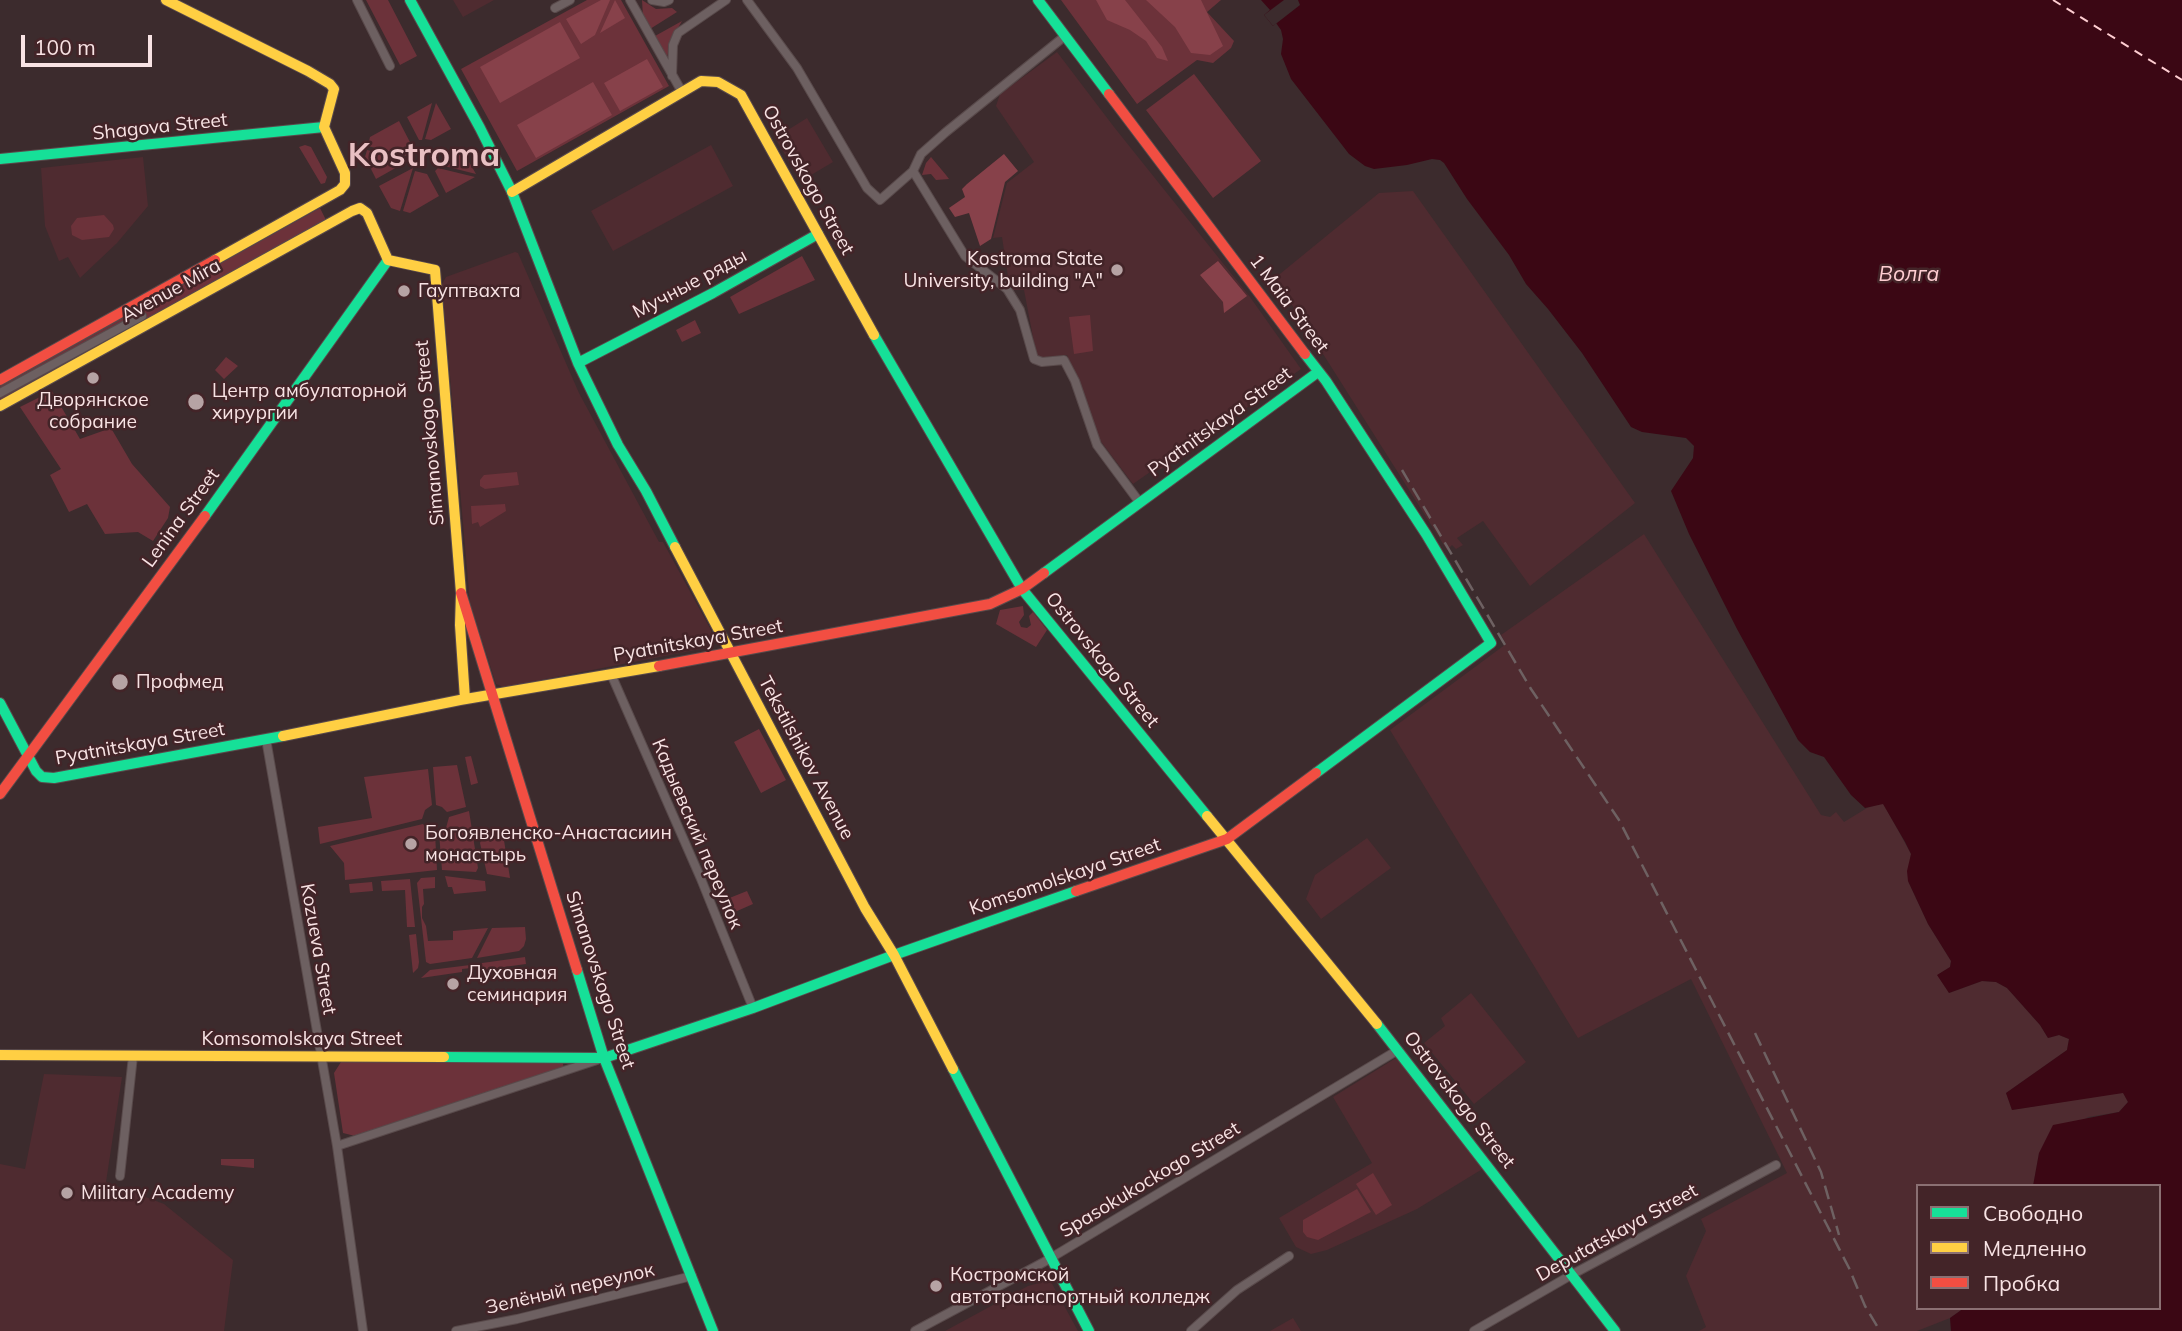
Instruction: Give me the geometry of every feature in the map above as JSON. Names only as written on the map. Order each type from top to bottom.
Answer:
[{"type":"street","points":[[166,0],[330,84],[334,89],[324,127]]},
{"type":"street","points":[[356,0],[390,66]]},
{"type":"street","name":"Tekstilshikov Avenue","points":[[410,0],[512,192],[578,363],[618,444],[646,491],[865,908],[894,956],[1089,1331]]},
{"type":"street","points":[[555,8],[570,0]]},
{"type":"street","points":[[512,192],[682,92],[630,0]]},
{"type":"street","points":[[652,0],[669,0]]},
{"type":"street","points":[[672,76],[673,45],[678,33],[726,0]]},
{"type":"street","points":[[747,0],[797,68],[867,188],[880,200],[913,171],[921,154],[1065,36]]},
{"type":"street","name":"1 Maia Street","points":[[1038,0],[1318,372],[1426,534],[1491,643]]},
{"type":"street","name":"Ostrovskogo Street","points":[[682,92],[701,81],[718,82],[741,95],[1022,589],[1398,1050],[1615,1331]]},
{"type":"street","name":"Shagova Street","points":[[0,159],[324,127]]},
{"type":"street","name":"Avenue Mira","points":[[0,380],[340,190],[345,184],[345,173],[324,127]]},
{"type":"street","points":[[913,171],[965,256],[1007,289],[1014,299],[1020,310],[1034,359],[1042,362],[1064,360],[1075,381],[1097,445],[1140,503]]},
{"type":"street","name":"Avenue Mira","points":[[0,406],[137,321],[360,208],[367,213],[388,260]]},
{"type":"street","name":"Мучные ряды","points":[[578,363],[818,234]]},
{"type":"street","name":"Simanovskogo Street","points":[[388,260],[435,270],[461,593],[460,625],[465,699]]},
{"type":"street","name":"Lenina Street","points":[[0,794],[152,589],[388,260]]},
{"type":"street","points":[[0,393],[137,321],[129,308]]},
{"type":"street","name":"Pyatnitskaya Street","points":[[28,754],[42,777],[54,778],[465,699],[731,654],[990,604],[1022,589],[1318,372]]},
{"type":"street","name":"Simanovskogo Street","points":[[461,593],[604,1058],[713,1331]]},
{"type":"street","name":"Komsomolskaya Street","points":[[337,1146],[753,1008],[1227,839],[1491,643]]},
{"type":"street","name":"Кадыевский переулок","points":[[611,674],[753,1008]]},
{"type":"street","points":[[0,703],[28,754]]},
{"type":"street","name":"Kozueva Street","points":[[266,739],[337,1146],[363,1331]]},
{"type":"street","name":"Spasokukoсkogo Street","points":[[915,1331],[1052,1258],[1398,1050]]},
{"type":"street","name":"Komsomolskaya Street","points":[[0,1055],[604,1058]]},
{"type":"street","points":[[120,1176],[133,1056]]},
{"type":"street","name":"Deputatskaya Street","points":[[1474,1331],[1573,1274],[1776,1165]]},
{"type":"street","points":[[1191,1331],[1237,1290],[1289,1256]]},
{"type":"street","name":"Зелёный переулок","points":[[456,1331],[517,1319],[692,1276]]},
{"type":"shaded area","points":[[366,0],[388,0],[417,56],[400,65]]},
{"type":"shaded area","points":[[453,0],[494,0],[463,17]]},
{"type":"shaded area","points":[[587,0],[621,0],[669,86],[517,171],[461,69]]},
{"type":"shaded area","points":[[601,0],[610,0],[595,35],[581,44],[566,19]]},
{"type":"shaded area","points":[[615,0],[625,18],[600,33]]},
{"type":"shaded area","points":[[642,0],[656,9],[672,8],[677,12],[650,29],[643,17]]},
{"type":"shaded area","points":[[1061,0],[1221,0],[1207,12],[1234,41],[1231,48],[1213,63],[1197,60],[1137,104]]},
{"type":"shaded area","points":[[1096,0],[1125,0],[1162,47],[1168,61],[1157,58],[1146,41],[1130,30],[1107,20]]},
{"type":"shaded area","points":[[1146,0],[1201,0],[1223,46],[1210,55],[1191,53],[1175,27]]},
{"type":"shaded area","points":[[682,21],[670,42],[667,58],[655,36]]},
{"type":"shaded area","points":[[560,22],[580,58],[500,103],[480,67]]},
{"type":"shaded area","name":"Kostroma State University, building \"A\"","points":[[1057,52],[1250,297],[1301,369],[1161,469],[1153,470],[1133,484],[1099,439],[1067,355],[1037,358],[1024,290],[1010,290],[1002,237],[993,238],[1007,183],[1034,162],[996,106],[1000,94]]},
{"type":"shaded area","points":[[647,59],[663,87],[620,111],[604,83]]},
{"type":"shaded area","points":[[1194,74],[1261,161],[1213,198],[1146,110]]},
{"type":"shaded area","points":[[593,82],[612,115],[536,158],[517,125]]},
{"type":"shaded area","points":[[432,103],[422,140],[419,140],[407,117]]},
{"type":"shaded area","points":[[436,103],[451,129],[431,140],[425,139]]},
{"type":"shaded area","points":[[807,118],[833,162],[801,181],[775,138]]},
{"type":"shaded area","points":[[399,121],[412,146],[407,156],[368,146],[370,137]]},
{"type":"shaded area","points":[[711,145],[733,186],[613,251],[591,211]]},
{"type":"shaded area","points":[[299,147],[311,147],[327,177],[325,183],[321,184]]},
{"type":"shaded area","points":[[461,148],[476,174],[440,165],[441,160]]},
{"type":"shaded area","points":[[367,150],[408,161],[376,179],[365,157]]},
{"type":"shaded area","points":[[1004,154],[1018,171],[1005,182],[991,239],[980,246],[969,213],[955,217],[949,208],[965,197],[962,189],[967,184]]},
{"type":"shaded area","points":[[143,157],[148,206],[117,243],[80,278],[68,257],[59,261],[45,226],[41,168]]},
{"type":"shaded area","points":[[931,157],[949,179],[936,180],[931,174],[922,175]]},
{"type":"shaded area","points":[[413,168],[400,211],[391,208],[379,186]]},
{"type":"shaded area","points":[[438,168],[475,177],[446,193],[435,171]]},
{"type":"shaded area","points":[[415,171],[427,174],[439,196],[410,213],[403,211]]},
{"type":"shaded area","points":[[1413,191],[1635,503],[1530,586],[1483,521],[1457,538],[1463,545],[1456,549],[1452,545],[1447,550],[1275,278],[1379,193]]},
{"type":"shaded area","points":[[320,208],[326,220],[0,401],[0,386]]},
{"type":"shaded area","points":[[104,215],[114,229],[109,237],[82,240],[72,235],[71,226],[77,218]]},
{"type":"shaded area","points":[[518,253],[579,393],[659,542],[663,542],[711,630],[712,640],[706,648],[504,687],[496,684],[470,603],[442,284],[446,277]]},
{"type":"shaded area","points":[[802,256],[815,280],[739,314],[730,297]]},
{"type":"shaded area","points":[[1218,261],[1247,296],[1224,313],[1223,302],[1200,275]]},
{"type":"shaded area","points":[[1090,315],[1093,351],[1074,354],[1069,317]]},
{"type":"shaded area","points":[[695,320],[701,333],[682,342],[676,330]]},
{"type":"shaded area","points":[[226,357],[238,366],[224,379],[215,370]]},
{"type":"shaded area","points":[[52,391],[80,439],[111,428],[132,464],[170,507],[168,518],[153,541],[138,532],[105,534],[87,504],[69,512],[50,475],[61,469],[20,407]]},
{"type":"shaded area","points":[[517,472],[519,485],[485,489],[480,486],[484,475]]},
{"type":"shaded area","points":[[505,504],[506,511],[480,527],[478,522],[472,524],[471,506]]},
{"type":"shaded area","points":[[1644,534],[1821,815],[1830,817],[1836,812],[1844,822],[1867,808],[1883,803],[1911,854],[1908,881],[1928,924],[1951,961],[1950,967],[1938,975],[1949,993],[1982,981],[1996,982],[2007,988],[2048,1038],[2059,1035],[2069,1039],[2067,1050],[2006,1093],[2012,1110],[2123,1092],[2128,1102],[2119,1112],[2088,1117],[2039,1153],[2033,1184],[1916,1184],[1916,1310],[1961,1310],[1950,1318],[1917,1331],[1699,1331],[1706,1327],[1686,1276],[1706,1231],[1701,1219],[1787,1173],[1691,979],[1578,1038],[1390,730],[1506,644],[1501,635]]},
{"type":"shaded area","points":[[1023,606],[1024,615],[1019,622],[1021,627],[1027,628],[1031,625],[1029,616],[1033,612],[1047,630],[1036,647],[996,624],[1000,610]]},
{"type":"shaded area","points":[[759,729],[786,780],[761,793],[734,742]]},
{"type":"shaded area","points":[[471,756],[478,783],[471,785],[465,757]]},
{"type":"shaded area","points":[[457,765],[466,807],[447,812],[436,805],[433,767]]},
{"type":"shaded area","points":[[428,769],[432,805],[425,810],[422,819],[320,844],[318,827],[372,818],[364,777]]},
{"type":"shaded area","points":[[469,811],[478,868],[476,872],[442,870],[439,833],[446,828],[449,817]]},
{"type":"shaded area","points":[[423,824],[435,833],[437,870],[345,880],[344,863],[330,846]]},
{"type":"shaded area","points":[[503,834],[510,878],[487,874],[480,843],[482,838]]},
{"type":"shaded area","points":[[1367,838],[1391,868],[1321,919],[1306,899],[1315,875]]},
{"type":"shaded area","points":[[445,876],[485,881],[486,891],[454,894],[452,887],[448,887]]},
{"type":"shaded area","points":[[435,877],[435,888],[423,889],[422,918],[428,941],[453,940],[453,931],[488,928],[472,958],[430,964],[426,962],[417,883],[421,878]]},
{"type":"shaded area","points":[[410,879],[415,927],[407,927],[405,890],[382,891],[381,881]]},
{"type":"shaded area","points":[[372,882],[373,891],[350,893],[349,884]]},
{"type":"shaded area","points":[[747,891],[753,904],[728,915],[722,901]]},
{"type":"shaded area","points":[[525,927],[526,939],[519,951],[477,958],[492,928]]},
{"type":"shaded area","points":[[416,934],[419,962],[413,973],[409,935]]},
{"type":"shaded area","points":[[525,957],[526,964],[482,970],[481,966],[476,967],[475,964]]},
{"type":"shaded area","points":[[470,965],[471,968],[462,969],[462,972],[421,978],[430,970]]},
{"type":"shaded area","points":[[1471,993],[1526,1062],[1474,1104],[1424,1043],[1445,1026],[1441,1018]]},
{"type":"shaded area","points":[[1396,1058],[1484,1168],[1417,1209],[1327,1250],[1311,1254],[1296,1247],[1279,1218],[1372,1163],[1333,1097]]},
{"type":"shaded area","points":[[562,1060],[564,1068],[355,1136],[343,1133],[334,1073],[341,1062]]},
{"type":"shaded area","name":"Military Academy","points":[[44,1074],[122,1077],[106,1182],[164,1204],[233,1260],[224,1331],[0,1331],[0,1164],[25,1169]]},
{"type":"shaded area","points":[[221,1159],[254,1159],[254,1168],[221,1165]]},
{"type":"shaded area","points":[[1373,1173],[1392,1205],[1376,1215],[1356,1184]]},
{"type":"shaded area","points":[[1357,1189],[1371,1212],[1318,1240],[1307,1237],[1303,1232],[1303,1220]]},
{"type":"shaded area","points":[[1050,1280],[1078,1331],[945,1331],[1028,1286]]},
{"type":"shaded area","points":[[1293,1318],[1301,1331],[1270,1331]]},
{"type":"water","name":"Волга","points":[[1261,0],[2182,0],[2182,1331],[1951,1331],[1950,1318],[1961,1310],[2161,1310],[2161,1184],[2033,1184],[2039,1153],[2053,1125],[2119,1112],[2128,1102],[2123,1093],[2012,1110],[2006,1093],[2067,1050],[2069,1039],[2059,1035],[2048,1038],[2007,988],[1996,982],[1982,981],[1949,993],[1937,975],[1950,967],[1951,961],[1928,924],[1908,881],[1911,854],[1905,842],[1883,804],[1865,808],[1851,795],[1824,757],[1810,752],[1798,740],[1689,534],[1671,491],[1693,458],[1694,446],[1686,438],[1642,432],[1631,427],[1582,353],[1526,284],[1509,255],[1444,163],[1432,159],[1374,169],[1349,154],[1291,79],[1281,54],[1281,30],[1276,23],[1273,26],[1264,15],[1270,10]]},
{"type":"pier","points":[[1284,0],[1298,0],[1300,5],[1273,26],[1264,15]]},
{"type":"ferry route","points":[[2053,0],[2182,80]]},
{"type":"railway","points":[[1402,470],[1531,689],[1619,820],[1880,1331]]},
{"type":"railway","points":[[1755,1033],[1821,1172],[1839,1235]]},
{"type":"traffic: fast","points":[[410,0],[512,192],[578,363],[618,445],[675,547]]},
{"type":"traffic: fast","points":[[1038,0],[1109,94]]},
{"type":"traffic: fast","points":[[0,159],[324,127]]},
{"type":"traffic: fast","points":[[578,363],[713,293],[818,234]]},
{"type":"traffic: fast","points":[[205,516],[388,260]]},
{"type":"traffic: fast","points":[[874,335],[1022,589],[1207,816]]},
{"type":"traffic: fast","points":[[1305,354],[1326,381],[1426,534],[1491,643],[1316,773]]},
{"type":"traffic: fast","points":[[1044,573],[1318,372]]},
{"type":"traffic: fast","points":[[0,703],[36,771],[42,777],[54,778],[283,736]]},
{"type":"traffic: fast","points":[[444,1057],[604,1058],[753,1008],[1076,891]]},
{"type":"traffic: fast","points":[[577,970],[604,1058],[713,1331]]},
{"type":"traffic: fast","points":[[1377,1024],[1615,1331]]},
{"type":"traffic: fast","points":[[953,1069],[1089,1331]]},
{"type":"traffic: slow","points":[[166,0],[308,71],[334,89],[324,127],[345,173],[345,184],[340,190],[215,260]]},
{"type":"traffic: slow","points":[[512,192],[701,81],[718,82],[741,95],[874,335]]},
{"type":"traffic: slow","points":[[0,406],[352,211],[360,208],[367,213],[388,260]]},
{"type":"traffic: slow","points":[[388,260],[435,270],[461,593],[460,625],[465,699]]},
{"type":"traffic: slow","points":[[675,547],[953,1069]]},
{"type":"traffic: slow","points":[[283,736],[460,700],[659,666]]},
{"type":"traffic: slow","points":[[1207,816],[1377,1024]]},
{"type":"traffic: slow","points":[[0,1055],[444,1057]]},
{"type":"traffic: jam","points":[[1109,94],[1305,354]]},
{"type":"traffic: jam","points":[[0,380],[215,260]]},
{"type":"traffic: jam","points":[[0,794],[205,516]]},
{"type":"traffic: jam","points":[[659,666],[990,604],[1022,589],[1044,573]]},
{"type":"traffic: jam","points":[[461,593],[577,970]]},
{"type":"traffic: jam","points":[[1076,891],[1227,839],[1316,773]]},
{"type":"place","name":"Kostroma State University, building \"A\"","points":[[1117,270]]},
{"type":"place","name":"Гауптвахта","points":[[404,291]]},
{"type":"place","name":"Дворянское собрание","points":[[93,378]]},
{"type":"place","name":"Центр амбулаторной хирургии","points":[[196,402]]},
{"type":"place","name":"Профмед","points":[[120,682]]},
{"type":"place","name":"Богоявленско-Анастасиин монастырь","points":[[411,844]]},
{"type":"place","name":"Духовная семинария","points":[[453,984]]},
{"type":"place","name":"Military Academy","points":[[67,1193]]},
{"type":"place","name":"Костромской автотранспортный колледж","points":[[936,1286]]},
{"type":"district","name":"Kostroma","points":[[424,156]]}]
